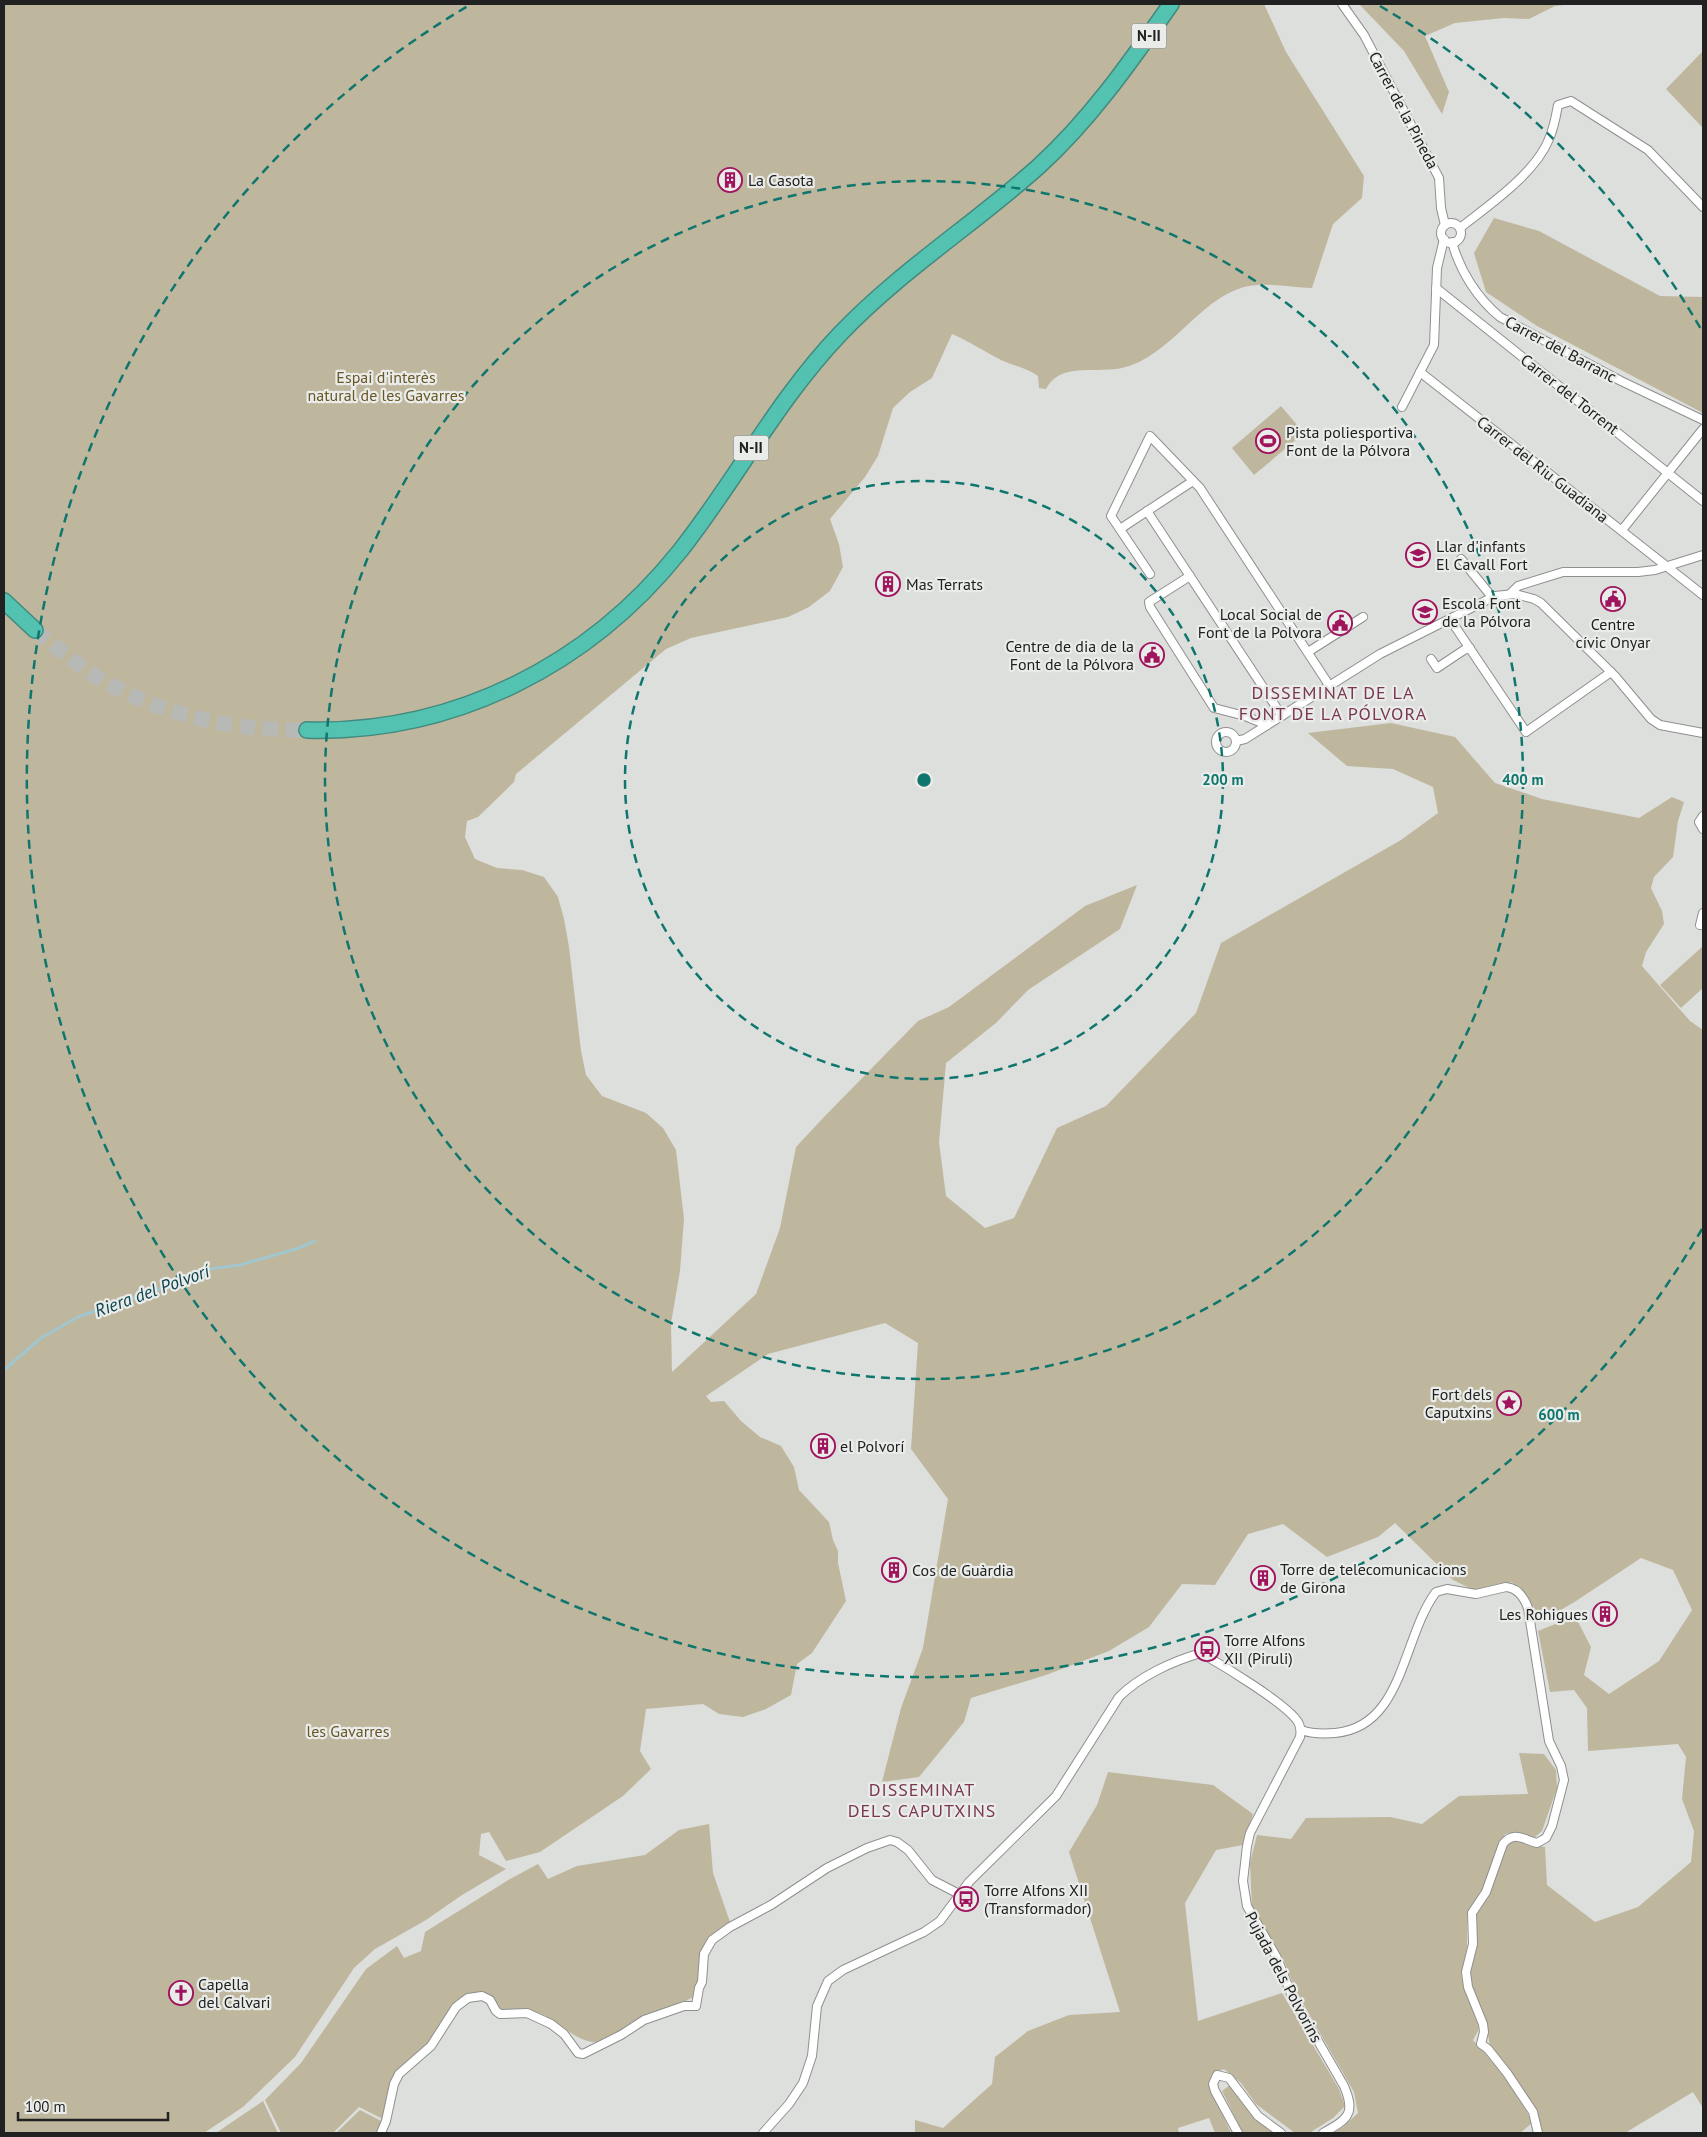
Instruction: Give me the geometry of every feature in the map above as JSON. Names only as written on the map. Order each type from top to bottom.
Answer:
[{"type":"highway","name":"N-II","points":[[307,730],[335,730],[399,723],[466,706],[513,686],[547,668],[572,652],[608,624],[648,587],[681,549],[785,399],[816,360],[879,297],[918,262],[1038,167],[1051,154],[1081,123],[1126,68],[1171,4]]},
{"type":"highway","points":[[7,604],[35,630]]},
{"type":"street","name":"Carrer de la Pineda","points":[[1342,4],[1364,35],[1439,178],[1440,208],[1445,225]]},
{"type":"street","points":[[1460,228],[1503,194],[1536,159],[1549,140],[1558,105],[1571,101],[1628,135],[1648,150],[1703,207]]},
{"type":"street","points":[[1402,407],[1434,345],[1437,268],[1444,239],[1441,230],[1445,225],[1452,223],[1460,228]]},
{"type":"street","points":[[1444,239],[1452,242],[1460,237],[1460,228]]},
{"type":"street","name":"Carrer del Barranc","points":[[1452,242],[1456,256],[1471,284],[1484,302],[1500,317],[1621,382],[1703,420]]},
{"type":"street","name":"Carrer del Torrent","points":[[1436,288],[1703,501]]},
{"type":"street","name":"Carrer del Riu Guadiana","points":[[1420,372],[1703,595]]},
{"type":"street","points":[[1622,530],[1703,428]]},
{"type":"street","points":[[1150,574],[1112,516],[1150,436],[1200,488],[1329,685]]},
{"type":"street","points":[[1120,529],[1193,481]]},
{"type":"street","points":[[1147,511],[1282,716]]},
{"type":"street","points":[[1510,594],[1518,586],[1563,572],[1638,572],[1703,555]]},
{"type":"street","points":[[1461,559],[1492,598]]},
{"type":"street","points":[[1190,576],[1149,602],[1150,607],[1214,708],[1245,716],[1267,725]]},
{"type":"street","points":[[1236,741],[1246,739],[1380,654],[1492,598],[1510,594],[1528,597],[1541,603],[1611,672],[1651,719],[1660,725],[1703,733]]},
{"type":"street","points":[[1308,652],[1363,617]]},
{"type":"street","points":[[1450,619],[1526,732],[1611,672]]},
{"type":"street","points":[[1431,659],[1437,668],[1470,648]]},
{"type":"street","points":[[1703,816],[1699,822],[1703,829]]},
{"type":"street","points":[[1700,925],[1703,913]]},
{"type":"street","points":[[763,2133],[789,2104],[803,2083],[813,2051],[817,2006],[828,1981],[843,1970],[933,1926],[946,1915],[959,1894],[1056,1796],[1103,1720],[1123,1694],[1154,1673],[1201,1653],[1283,1707],[1298,1720],[1301,1730],[1316,1734],[1349,1732],[1363,1726],[1379,1712],[1388,1698],[1404,1664],[1425,1609],[1436,1592],[1447,1589],[1476,1594],[1510,1587],[1523,1595],[1528,1608],[1549,1741],[1561,1766],[1564,1780],[1552,1826],[1546,1838],[1537,1843],[1514,1836],[1508,1838],[1503,1844],[1486,1892],[1472,1913],[1473,1944],[1466,1972],[1468,1986],[1483,2024],[1484,2032],[1481,2044],[1488,2049],[1533,2112],[1538,2133]]},
{"type":"street","name":"Pujada dels Polvorins","points":[[1301,1730],[1300,1737],[1250,1833],[1244,1866],[1244,1895],[1250,1915],[1276,1958],[1292,1996],[1344,2086],[1350,2100],[1351,2108],[1345,2119],[1323,2133]]},
{"type":"street","points":[[382,2133],[394,2084],[399,2074],[432,2046],[456,2007],[468,1998],[482,1996],[490,2000],[496,2011],[500,2014],[527,2013],[551,2024],[564,2034],[578,2053],[583,2054],[622,2035],[644,2020],[684,2006],[696,2006],[702,1982],[704,1954],[712,1940],[730,1927],[771,1905],[827,1868],[867,1848],[890,1840],[896,1842],[908,1850],[932,1880],[959,1894]]},
{"type":"street","points":[[1238,2133],[1215,2091],[1213,2084],[1217,2075],[1229,2078],[1258,2116],[1281,2133]]},
{"type":"green space","name":"Espai d'interès natural de les Gavarres","points":[[4,4],[1264,4],[1286,52],[1364,176],[1362,198],[1333,224],[1312,288],[1269,285],[1244,287],[1212,304],[1155,353],[1139,362],[1122,368],[1070,372],[1052,380],[1046,389],[1039,388],[1038,376],[1034,373],[1001,360],[952,334],[932,378],[910,392],[893,408],[878,456],[865,477],[830,519],[839,544],[843,567],[830,591],[809,607],[788,617],[691,638],[666,649],[516,774],[514,782],[478,817],[467,821],[465,837],[475,859],[497,868],[522,870],[544,877],[558,897],[569,947],[581,1051],[586,1075],[602,1096],[646,1113],[663,1128],[676,1150],[684,1219],[680,1271],[671,1323],[672,1372],[756,1294],[780,1228],[796,1147],[918,1021],[949,1007],[1085,906],[1137,885],[1120,929],[1028,990],[996,1023],[946,1063],[939,1142],[946,1196],[985,1228],[1014,1218],[1057,1128],[1106,1106],[1196,1013],[1221,943],[1401,840],[1438,813],[1433,787],[1393,769],[1347,766],[1308,733],[1391,723],[1455,737],[1495,783],[1542,799],[1639,818],[1672,797],[1684,802],[1678,821],[1673,857],[1654,877],[1651,888],[1662,911],[1664,924],[1646,952],[1642,966],[1690,1021],[1703,1030],[1703,2108],[1693,2092],[1625,2133],[1541,2133],[1534,2109],[1490,2046],[1486,2024],[1471,1986],[1469,1971],[1476,1951],[1474,1916],[1488,1898],[1505,1848],[1511,1840],[1545,1847],[1547,1885],[1595,1922],[1638,1907],[1691,1862],[1694,1831],[1682,1799],[1686,1757],[1678,1744],[1588,1751],[1587,1708],[1574,1690],[1550,1692],[1538,1631],[1575,1616],[1591,1647],[1584,1675],[1609,1694],[1659,1661],[1692,1610],[1673,1570],[1641,1558],[1542,1621],[1522,1589],[1512,1582],[1474,1590],[1453,1580],[1395,1523],[1378,1537],[1327,1557],[1283,1524],[1248,1534],[1215,1585],[1182,1584],[1149,1627],[1109,1651],[1046,1675],[971,1698],[964,1722],[919,1777],[882,1782],[901,1708],[923,1648],[948,1499],[911,1449],[918,1343],[885,1323],[768,1354],[706,1396],[711,1402],[724,1401],[741,1421],[760,1437],[781,1446],[794,1467],[799,1490],[829,1522],[833,1540],[838,1551],[838,1563],[846,1601],[812,1653],[797,1664],[791,1695],[766,1709],[743,1717],[719,1714],[703,1704],[646,1709],[640,1751],[651,1769],[623,1796],[540,1852],[506,1861],[489,1832],[481,1834],[479,1855],[506,1869],[462,1895],[426,1920],[375,1949],[354,1968],[295,2057],[243,2107],[204,2133],[4,2133]]},
{"type":"green space","points":[[1359,4],[1573,4],[1555,6],[1529,19],[1504,18],[1455,23],[1425,36],[1449,92],[1442,114],[1404,51]]},
{"type":"green space","points":[[1703,51],[1703,128],[1666,89]]},
{"type":"green space","points":[[1494,218],[1539,231],[1660,296],[1703,297],[1703,413],[1537,326],[1486,292],[1474,253]]},
{"type":"green space","name":"Pista poliesportiva Font de la Pólvora","points":[[1281,406],[1304,433],[1254,475],[1232,448]]},
{"type":"green space","points":[[1703,946],[1703,988],[1681,1008],[1660,985]]},
{"type":"green space","points":[[1519,1753],[1544,1754],[1556,1770],[1557,1788],[1542,1831],[1535,1837],[1516,1832],[1505,1834],[1493,1860],[1482,1892],[1467,1913],[1467,1947],[1461,1975],[1479,2029],[1473,2040],[1514,2090],[1532,2123],[1520,2133],[1333,2133],[1343,2127],[1358,2113],[1354,2092],[1297,1993],[1283,1959],[1252,1908],[1250,1863],[1257,1835],[1291,1839],[1306,1818],[1390,1817],[1422,1824],[1459,1796],[1528,1794]]},
{"type":"green space","points":[[1108,1772],[1213,1785],[1253,1814],[1243,1845],[1216,1850],[1185,1903],[1198,2021],[1282,1993],[1339,2089],[1345,2106],[1333,2118],[1311,2132],[1295,2133],[1256,2104],[1241,2083],[1224,2069],[1212,2074],[1208,2083],[1231,2133],[1215,2133],[1209,2118],[1178,2128],[1179,2133],[915,2133],[915,2120],[943,2128],[992,2084],[995,2057],[1028,2031],[1069,2015],[1120,2012],[1069,1852],[1097,1805]]},
{"type":"green space","points":[[709,1824],[713,1873],[730,1922],[714,1935],[696,1993],[693,1997],[612,2038],[592,2042],[576,2036],[539,2013],[524,2010],[501,2010],[485,1994],[476,1992],[463,1997],[435,2039],[409,2064],[392,2077],[383,2119],[359,2107],[333,2133],[281,2133],[265,2100],[301,2063],[366,1969],[397,1946],[404,1958],[421,1951],[425,1932],[510,1879],[538,1864],[548,1879],[577,1866],[645,1855],[679,1830]]},
{"type":"green space","points":[[1230,2085],[1258,2121],[1273,2133],[1243,2133],[1222,2091]]},
{"type":"green space","points":[[263,2101],[278,2133],[216,2133]]},
{"type":"green space","points":[[360,2110],[383,2122],[378,2133],[336,2133]]},
{"type":"waterway","name":"Riera del Polvorí","points":[[4,1370],[41,1338],[78,1317],[154,1291],[203,1270],[240,1265],[296,1249],[315,1241]]},
{"type":"tunnel","points":[[35,630],[93,675],[125,693],[150,703],[175,712],[227,724],[254,728],[307,730]]},
{"type":"place","name":"La Casota","points":[[730,180]]},
{"type":"place","name":"Pista poliesportiva Font de la Pólvora","points":[[1268,441]]},
{"type":"place","name":"Llar d'infants El Cavall Fort","points":[[1418,555]]},
{"type":"place","name":"Mas Terrats","points":[[888,584]]},
{"type":"place","name":"Centre cívic Onyar","points":[[1613,599]]},
{"type":"place","name":"Escola Font de la Pólvora","points":[[1425,612]]},
{"type":"place","name":"Local Social de Font de la Polvora","points":[[1340,623]]},
{"type":"place","name":"Centre de dia de la Font de la Pólvora","points":[[1152,655]]},
{"type":"place","name":"Fort dels Caputxins","points":[[1509,1403]]},
{"type":"place","name":"el Polvorí","points":[[823,1446]]},
{"type":"place","name":"Cos de Guàrdia","points":[[894,1570]]},
{"type":"place","name":"Torre de telecomunicacions de Girona","points":[[1263,1578]]},
{"type":"place","name":"Les Rohigues","points":[[1605,1614]]},
{"type":"place","name":"Torre Alfons XII (Piruli)","points":[[1207,1649]]},
{"type":"place","name":"Torre Alfons XII (Transformador)","points":[[966,1899]]},
{"type":"place","name":"Capella del Calvari","points":[[181,1993]]},
{"type":"district","name":"DISSEMINAT DE LA FONT DE LA PÓLVORA","points":[[1333,703]]},
{"type":"district","name":"DISSEMINAT DELS CAPUTXINS","points":[[922,1800]]},
{"type":"park label","name":"les Gavarres","points":[[348,1731]]}]
